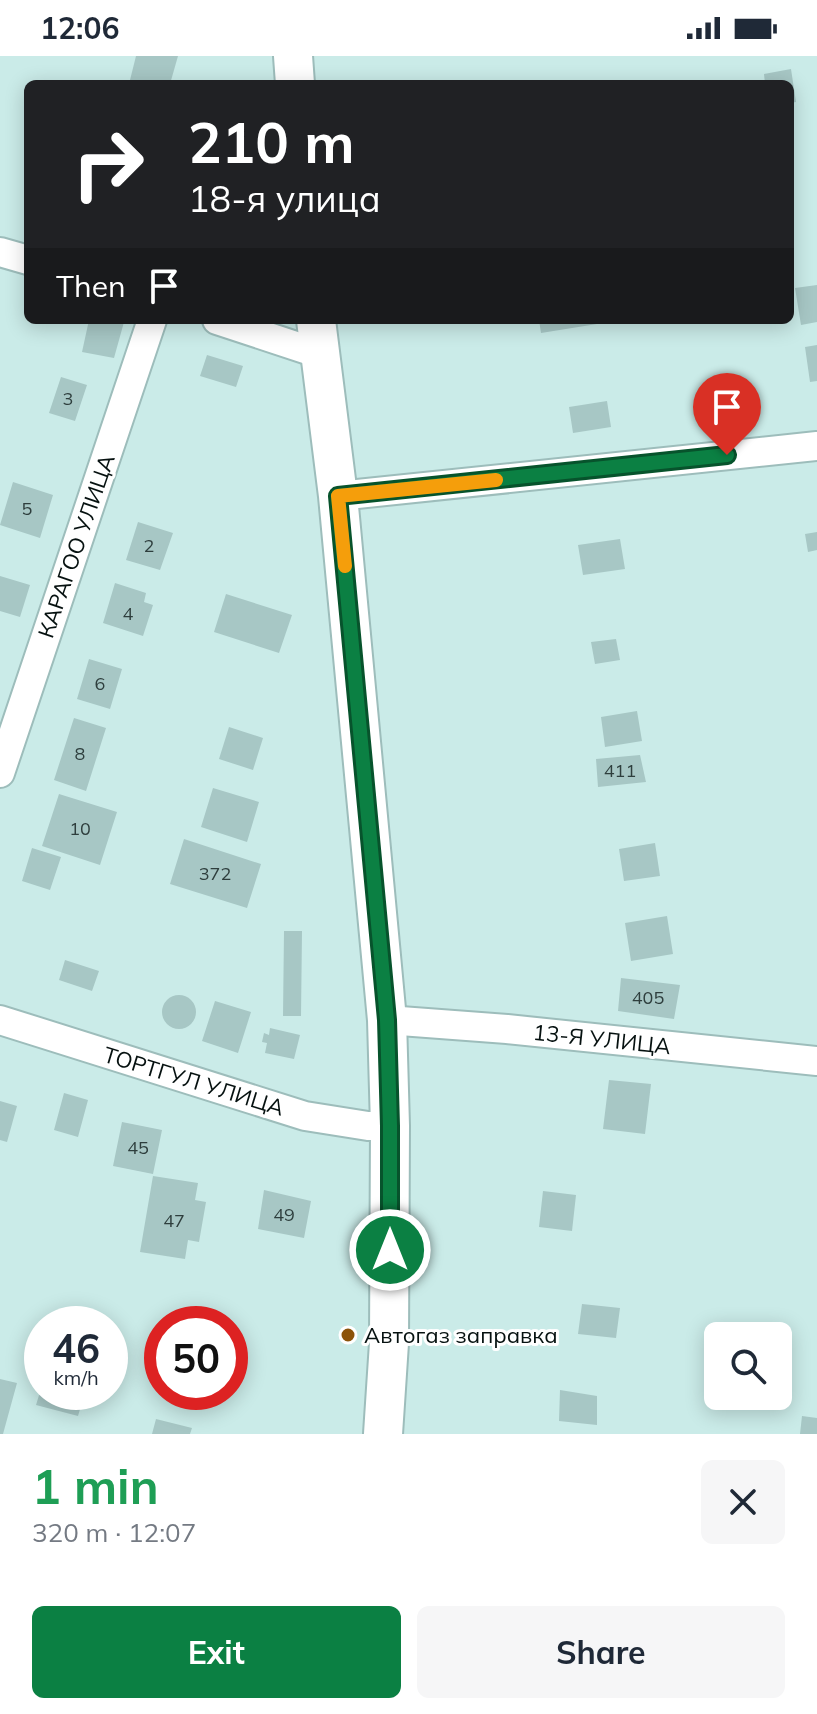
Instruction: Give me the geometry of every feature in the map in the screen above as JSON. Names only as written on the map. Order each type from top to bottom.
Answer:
[{"type":"main road","points":[[293,56],[295,80]]},
{"type":"main road","points":[[318,337],[338,496],[387,1020],[389,1343],[383,1434]]},
{"type":"street","points":[[0,252],[24,259]]},
{"type":"street","name":"КАРАГОО УЛИЦА","points":[[0,773],[151,324]]},
{"type":"street","points":[[241,324],[318,337]]},
{"type":"street","points":[[338,496],[817,446]]},
{"type":"street","name":"ТОРТГУЛ УЛИЦА","points":[[0,1020],[305,1116],[368,1126],[390,1126]]},
{"type":"street","name":"13-Я УЛИЦА","points":[[387,1020],[507,1029],[817,1061]]},
{"type":"building","points":[[136,56],[178,56],[171,80],[130,80]]},
{"type":"building","points":[[791,69],[793,80],[765,80],[764,74]]},
{"type":"building","points":[[817,285],[817,322],[801,325],[795,288]]},
{"type":"building","points":[[88,324],[123,324],[114,358],[82,352]]},
{"type":"building","points":[[540,324],[597,324],[541,333]]},
{"type":"building","points":[[817,345],[817,381],[810,382],[805,347]]},
{"type":"building","points":[[207,355],[243,366],[236,387],[200,376]]},
{"type":"building","points":[[61,377],[87,385],[75,421],[49,413]]},
{"type":"building","points":[[607,401],[611,427],[573,433],[569,407]]},
{"type":"building","points":[[13,482],[53,495],[40,538],[0,525]]},
{"type":"building","points":[[138,522],[173,533],[160,570],[126,560]]},
{"type":"building","points":[[817,532],[817,550],[808,552],[805,534]]},
{"type":"building","points":[[620,539],[625,569],[583,575],[578,545]]},
{"type":"building","points":[[0,576],[30,585],[20,617],[0,611]]},
{"type":"building","points":[[115,583],[146,593],[144,602],[153,605],[143,636],[103,623]]},
{"type":"building","points":[[226,594],[292,615],[279,653],[214,632]]},
{"type":"building","points":[[616,639],[620,660],[595,664],[591,642]]},
{"type":"building","points":[[89,659],[122,669],[110,709],[77,699]]},
{"type":"building","points":[[637,711],[642,741],[605,747],[601,717]]},
{"type":"building","points":[[74,718],[106,728],[86,791],[54,780]]},
{"type":"building","points":[[229,727],[263,738],[253,770],[219,759]]},
{"type":"building","points":[[640,755],[646,782],[598,787],[596,759]]},
{"type":"building","points":[[213,788],[259,802],[247,842],[201,827]]},
{"type":"building","points":[[59,794],[117,812],[100,865],[42,846]]},
{"type":"building","points":[[184,839],[261,864],[247,908],[170,884]]},
{"type":"building","points":[[655,843],[660,876],[624,881],[619,849]]},
{"type":"building","points":[[32,848],[61,857],[50,890],[22,881]]},
{"type":"building","points":[[667,916],[673,954],[631,961],[625,923]]},
{"type":"building","points":[[284,931],[302,931],[301,1016],[283,1016]]},
{"type":"building","points":[[65,960],[99,971],[92,991],[59,980]]},
{"type":"building","points":[[621,978],[680,985],[674,1019],[618,1011]]},
{"type":"building","points":[[179,995],[191,1000],[196,1012],[191,1024],[179,1029],[167,1024],[162,1012],[167,1000]]},
{"type":"building","points":[[215,1001],[251,1012],[238,1053],[202,1041]]},
{"type":"building","points":[[270,1028],[300,1035],[294,1059],[265,1053],[267,1043],[262,1042],[264,1033],[269,1035]]},
{"type":"building","points":[[609,1080],[651,1084],[645,1134],[603,1129]]},
{"type":"building","points":[[64,1093],[88,1100],[78,1137],[54,1130]]},
{"type":"building","points":[[0,1101],[17,1106],[7,1142],[0,1140]]},
{"type":"building","points":[[122,1122],[162,1130],[153,1174],[113,1166]]},
{"type":"building","points":[[153,1176],[198,1183],[195,1200],[206,1202],[199,1242],[188,1240],[185,1259],[140,1252]]},
{"type":"building","points":[[264,1190],[311,1201],[304,1238],[258,1229]]},
{"type":"building","points":[[543,1191],[576,1195],[572,1231],[539,1227]]},
{"type":"building","points":[[582,1304],[620,1308],[616,1338],[578,1334]]},
{"type":"building","points":[[0,1379],[17,1383],[3,1434],[0,1434]]},
{"type":"building","points":[[560,1390],[597,1396],[597,1425],[559,1421]]},
{"type":"building","points":[[55,1410],[80,1410],[78,1416]]},
{"type":"building","points":[[802,1416],[817,1418],[817,1434],[800,1434]]},
{"type":"building","points":[[156,1419],[192,1428],[190,1434],[152,1434]]},
{"type":"slow traffic","points":[[345,566],[338,496],[496,480]]},
{"type":"place","name":"Автогаз заправка","points":[[348,1335]]},
{"type":"route","points":[[390,1250],[387,1020],[338,496],[727,455]]}]
